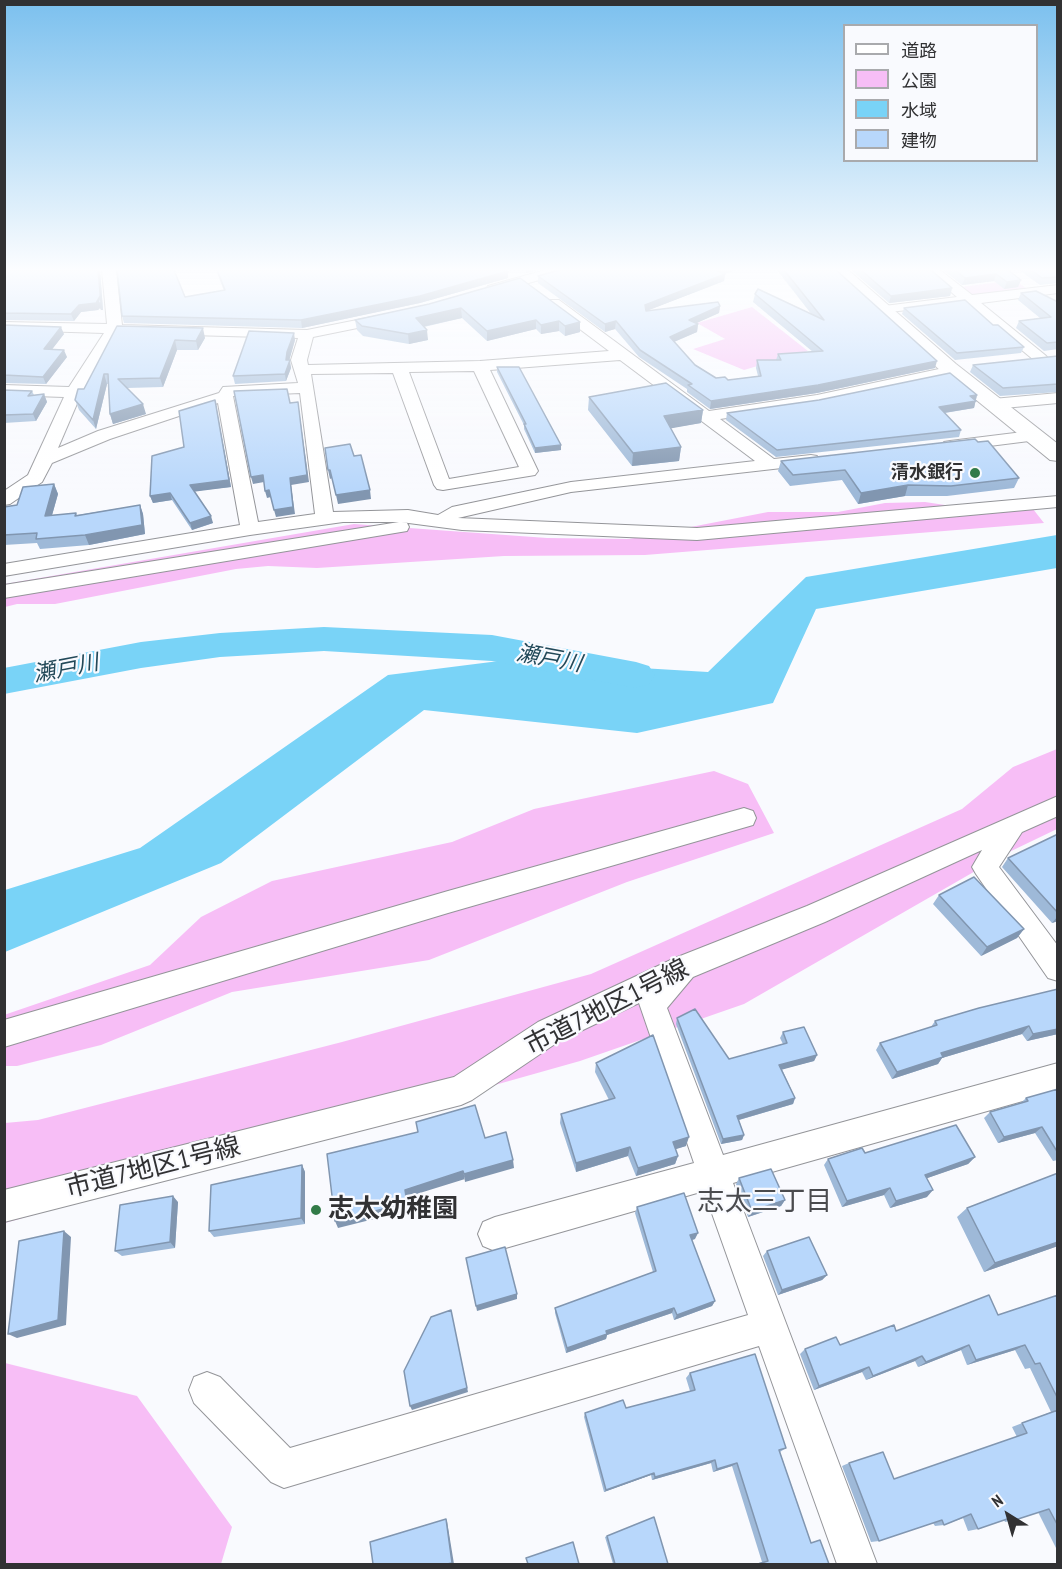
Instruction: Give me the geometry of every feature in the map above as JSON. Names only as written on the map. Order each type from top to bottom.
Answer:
[{"type":"street","points":[[4,500],[36,478],[74,392],[105,343]]},
{"type":"street","points":[[305,343],[300,360],[307,388],[325,517]]},
{"type":"street","points":[[606,343],[708,416],[770,464]]},
{"type":"street","points":[[926,343],[958,368],[993,404],[1058,455]]},
{"type":"street","points":[[1023,343],[1041,358]]},
{"type":"street","points":[[302,370],[480,366],[621,355]]},
{"type":"street","points":[[1018,361],[1058,356]]},
{"type":"street","points":[[399,368],[443,484],[529,471],[480,366]]},
{"type":"street","points":[[708,416],[817,400],[958,368]]},
{"type":"street","points":[[45,459],[104,435],[225,396],[229,390],[307,388]]},
{"type":"street","points":[[4,390],[74,392]]},
{"type":"street","points":[[225,396],[249,529]]},
{"type":"street","points":[[993,404],[1058,398]]},
{"type":"street","points":[[937,447],[1031,436]]},
{"type":"street","points":[[4,592],[432,521],[459,511],[571,487],[825,459]]},
{"type":"street","points":[[4,570],[325,517],[408,516],[432,521],[697,534],[1058,501]]},
{"type":"street","name":"市道7地区1号線","points":[[4,1206],[461,1090],[548,1032],[686,968],[816,914],[1058,805]]},
{"type":"street","points":[[4,1034],[448,902],[744,818]]},
{"type":"street","points":[[1012,825],[985,867],[1058,969]]},
{"type":"street","points":[[686,968],[652,1005],[858,1564]]},
{"type":"street","points":[[495,1234],[1058,1077]]},
{"type":"street","points":[[207,1390],[284,1469],[769,1326]]},
{"type":"green space","points":[[711,343],[798,343],[808,351],[744,370],[693,349]]},
{"type":"green space","points":[[925,502],[958,507],[1033,509],[1044,523],[645,555],[504,556],[317,568],[268,566],[236,569],[55,604],[17,604],[5,607],[5,584],[354,524],[547,538],[629,539],[768,512],[838,512],[885,503]]},
{"type":"green space","points":[[1057,749],[1057,829],[1005,854],[744,1004],[580,1061],[5,1223],[5,1123],[38,1120],[342,1042],[591,974],[962,809],[1013,767]]},
{"type":"green space","points":[[714,771],[748,784],[774,833],[627,882],[429,960],[232,992],[101,1045],[17,1066],[5,1066],[4,1015],[150,965],[201,917],[272,881],[452,842],[534,809]]},
{"type":"green space","points":[[5,1363],[137,1396],[232,1527],[221,1564],[5,1564]]},
{"type":"water","points":[[1057,535],[1057,568],[816,609],[773,703],[637,733],[424,710],[221,863],[5,952],[5,890],[140,848],[388,675],[507,660],[708,672],[806,577]]},
{"type":"building","points":[[4,343],[48,343],[44,349],[64,350],[43,377],[4,375]]},
{"type":"building","points":[[108,343],[174,343],[160,378],[118,379],[143,404],[110,414],[108,374],[104,374],[93,420],[75,400],[78,389],[84,389]]},
{"type":"building","points":[[245,343],[290,343],[286,360],[290,360],[285,374],[233,376]]},
{"type":"building","points":[[634,343],[676,343],[695,365],[716,378],[725,377],[728,380],[761,376],[757,360],[781,360],[778,354],[823,351],[814,343],[917,343],[937,361],[818,385],[711,401],[688,385],[692,384],[640,350]]},
{"type":"building","points":[[945,343],[1020,343],[1024,347],[957,353]]},
{"type":"building","points":[[1058,356],[1058,384],[1003,388],[973,365]]},
{"type":"building","points":[[497,367],[519,367],[561,445],[535,448],[524,424],[526,424]]},
{"type":"building","points":[[950,373],[977,395],[970,396],[976,401],[939,407],[961,430],[777,450],[727,413],[819,400]]},
{"type":"building","points":[[666,383],[703,410],[664,416],[681,447],[633,453],[589,397]]},
{"type":"building","points":[[287,389],[290,403],[298,402],[307,475],[290,478],[293,507],[274,510],[269,490],[265,491],[263,475],[251,477],[234,391]]},
{"type":"building","points":[[4,390],[32,391],[28,396],[44,394],[33,414],[4,415]]},
{"type":"building","points":[[215,400],[229,480],[190,485],[211,516],[190,523],[170,493],[150,496],[152,456],[184,447],[179,411]]},
{"type":"building","points":[[975,439],[978,442],[988,441],[1019,478],[951,486],[908,485],[861,493],[845,470],[793,475],[781,461]]},
{"type":"building","points":[[350,444],[354,456],[361,455],[370,490],[336,495],[330,470],[328,470],[325,448]]},
{"type":"building","points":[[54,484],[45,516],[76,513],[75,516],[140,505],[142,525],[85,535],[36,539],[37,533],[4,535],[4,507],[17,505],[23,487]]},
{"type":"building","points":[[1058,834],[1058,913],[1008,858]]},
{"type":"building","points":[[974,877],[1024,929],[987,947],[939,895]]},
{"type":"building","points":[[1058,989],[1058,1029],[1033,1034],[1029,1026],[941,1053],[943,1057],[897,1072],[880,1043],[937,1025],[935,1021]]},
{"type":"building","points":[[695,1009],[729,1059],[787,1043],[783,1032],[804,1027],[817,1055],[779,1065],[795,1098],[737,1116],[744,1135],[723,1139],[677,1018]]},
{"type":"building","points":[[653,1035],[689,1137],[673,1142],[678,1156],[638,1168],[630,1147],[576,1163],[561,1114],[615,1098],[596,1063]]},
{"type":"building","points":[[1058,1089],[1058,1153],[1042,1127],[1004,1137],[990,1112]]},
{"type":"building","points":[[475,1105],[485,1138],[506,1132],[513,1160],[464,1174],[463,1171],[405,1190],[407,1203],[335,1221],[327,1154],[418,1132],[416,1122]]},
{"type":"building","points":[[956,1125],[975,1157],[925,1175],[933,1190],[896,1201],[890,1188],[847,1201],[828,1159],[862,1148],[865,1153]]},
{"type":"building","points":[[302,1165],[301,1218],[209,1231],[211,1185]]},
{"type":"building","points":[[771,1169],[785,1200],[752,1211],[739,1178]]},
{"type":"building","points":[[1058,1173],[1058,1242],[995,1263],[967,1208]]},
{"type":"building","points":[[684,1193],[698,1233],[690,1235],[715,1301],[677,1315],[674,1308],[606,1331],[607,1334],[567,1348],[555,1308],[656,1271],[637,1207]]},
{"type":"building","points":[[173,1196],[170,1242],[115,1251],[120,1205]]},
{"type":"building","points":[[64,1231],[58,1320],[8,1334],[19,1241]]},
{"type":"building","points":[[809,1237],[827,1275],[782,1290],[767,1251]]},
{"type":"building","points":[[505,1247],[517,1294],[476,1306],[466,1258]]},
{"type":"building","points":[[989,1295],[998,1315],[1058,1295],[1058,1399],[1040,1363],[1035,1364],[1025,1345],[976,1360],[969,1345],[926,1362],[922,1356],[873,1376],[869,1367],[819,1386],[805,1349],[836,1337],[840,1345],[894,1325],[896,1331]]},
{"type":"building","points":[[451,1310],[467,1388],[410,1406],[404,1371],[431,1317]]},
{"type":"building","points":[[755,1354],[786,1448],[779,1450],[811,1543],[820,1540],[829,1564],[758,1564],[768,1561],[737,1463],[717,1469],[715,1460],[655,1477],[654,1473],[606,1490],[585,1413],[623,1400],[626,1408],[695,1390],[690,1373]]},
{"type":"building","points":[[1058,1410],[1058,1526],[1049,1509],[1015,1520],[1013,1517],[978,1529],[971,1514],[944,1525],[942,1520],[879,1541],[849,1463],[883,1452],[894,1479],[1027,1433],[1022,1423]]},
{"type":"building","points":[[654,1517],[668,1564],[615,1564],[607,1536]]},
{"type":"building","points":[[446,1519],[452,1563],[373,1564],[370,1542]]},
{"type":"building","points":[[573,1542],[579,1564],[528,1564],[526,1558]]},
{"type":"waterway","name":"瀬戸川","points":[[4,681],[141,655],[220,645],[324,639],[492,648],[636,675]]},
{"type":"place","name":"清水銀行","points":[[975,473]]},
{"type":"place","name":"志太幼稚園","points":[[316,1210]]},
{"type":"district","name":"志太三丁目","points":[[765,1202]]}]
